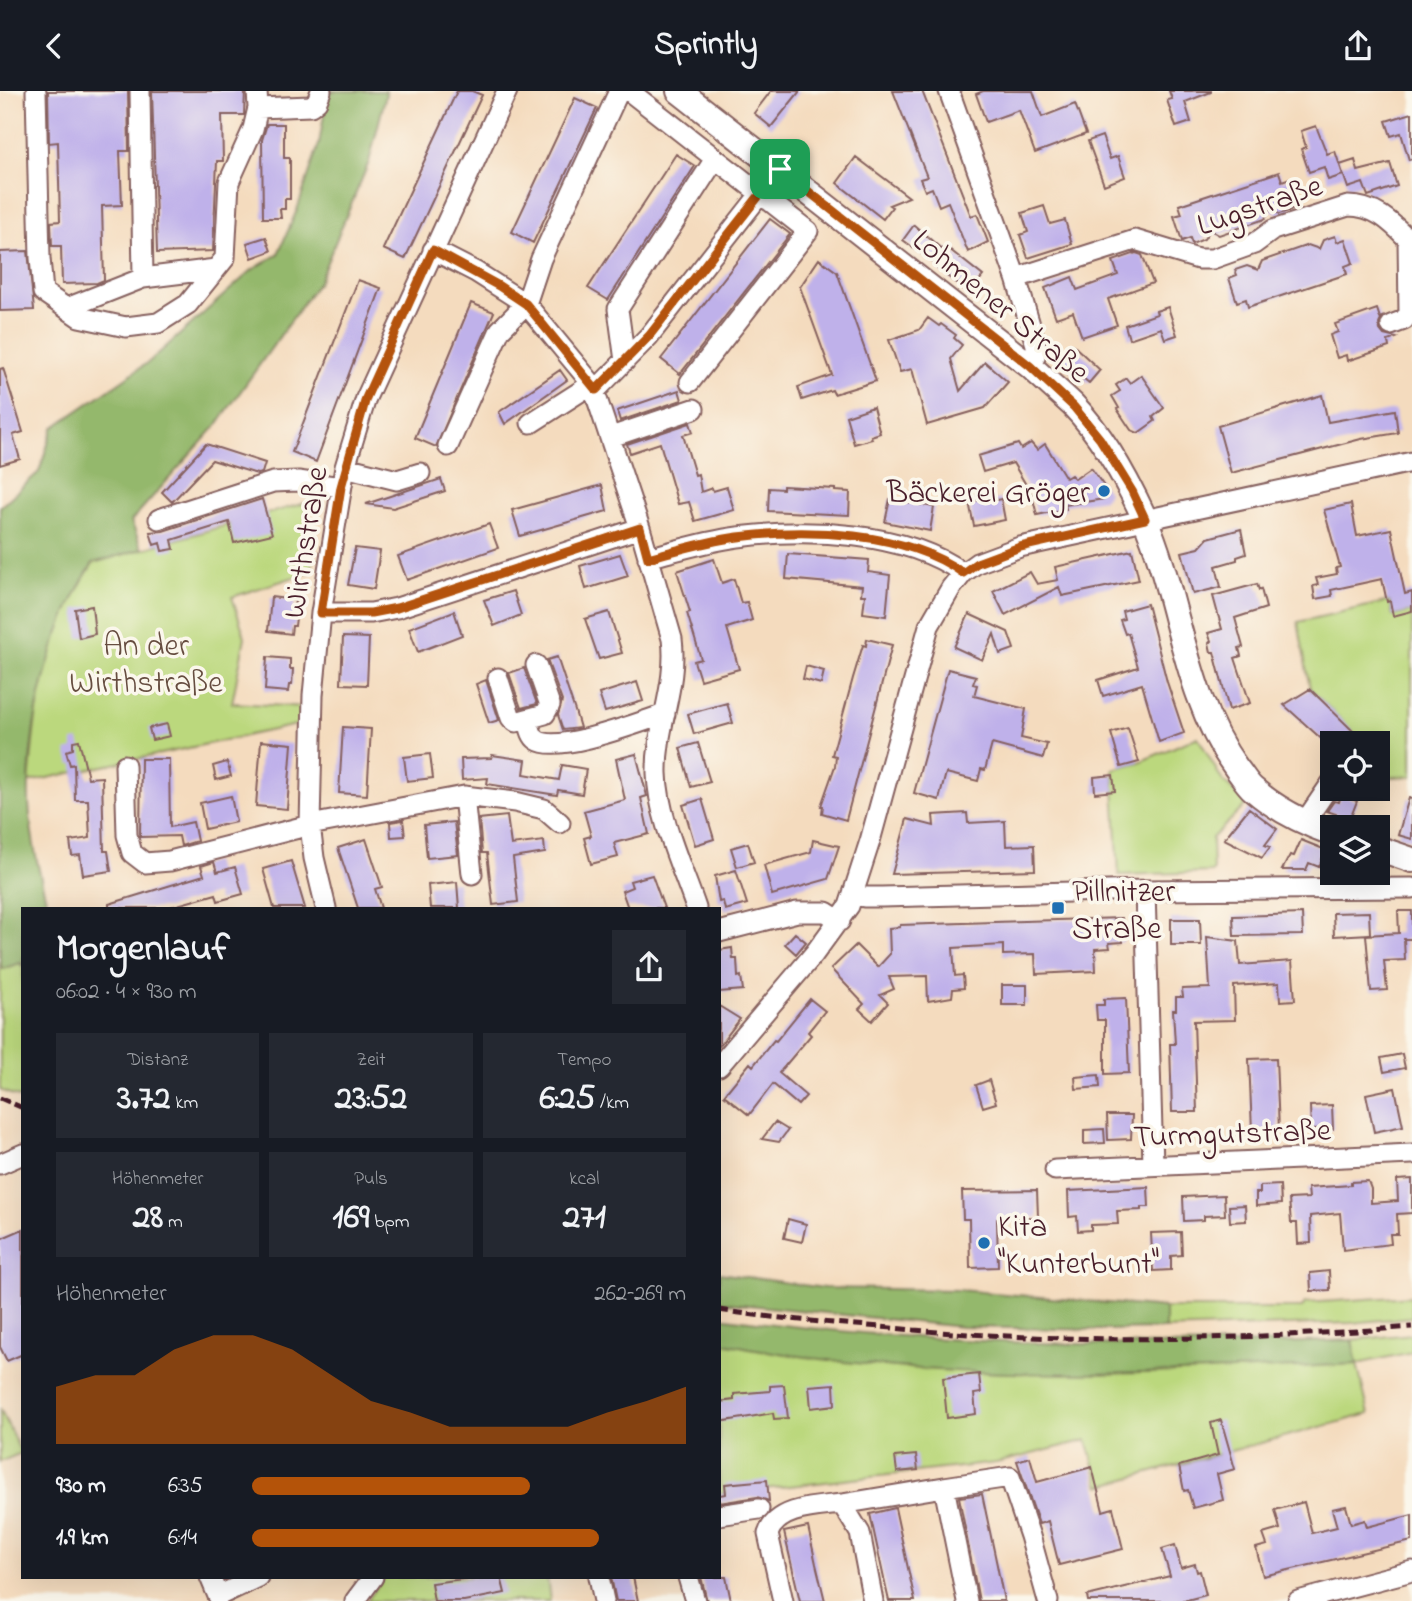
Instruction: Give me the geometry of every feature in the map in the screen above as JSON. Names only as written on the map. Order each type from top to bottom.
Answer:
[{"type":"main road","name":"Lohmener Straße","points":[[679,91],[1030,366],[1074,407],[1100,439],[1132,491],[1145,519],[1200,698],[1224,750],[1252,788],[1304,823],[1320,829]]},
{"type":"main road","points":[[1390,852],[1412,860]]},
{"type":"street","points":[[36,91],[43,292],[79,317],[126,327],[158,323],[188,303],[225,258],[229,182],[253,129],[258,99],[311,106],[317,101],[321,91]]},
{"type":"street","points":[[139,91],[143,278]]},
{"type":"street","name":"Wirthstraße","points":[[326,907],[314,857],[310,825],[313,695],[321,613],[345,467],[366,398],[506,91]]},
{"type":"street","points":[[448,446],[500,330],[526,304],[541,259],[619,91]]},
{"type":"street","points":[[629,91],[808,231],[690,381]]},
{"type":"street","points":[[949,91],[1016,278],[1036,345],[1035,357],[1030,366]]},
{"type":"street","points":[[625,361],[618,309],[715,159]]},
{"type":"street","points":[[531,423],[594,387],[625,361],[701,272],[780,169]]},
{"type":"street","name":"Lugstraße","points":[[1016,278],[1127,241],[1144,242],[1198,259],[1212,259],[1254,244],[1273,230],[1348,206],[1360,206],[1387,219],[1408,239],[1410,308],[1407,317],[1391,325]]},
{"type":"street","points":[[433,250],[526,304],[594,387],[640,528],[672,639],[674,668],[659,745],[659,792],[696,907]]},
{"type":"street","points":[[66,308],[143,278],[216,269]]},
{"type":"street","points":[[611,437],[694,409]]},
{"type":"street","points":[[721,1064],[840,921],[853,895],[929,626],[963,573],[977,563],[1020,547],[1412,462]]},
{"type":"street","points":[[345,467],[397,480],[420,473]]},
{"type":"street","points":[[159,519],[273,482],[298,481],[341,487]]},
{"type":"street","points":[[321,613],[371,613],[397,608],[640,528]]},
{"type":"street","points":[[648,558],[736,537],[813,534],[853,536],[887,543],[920,552],[963,573]]},
{"type":"street","points":[[498,678],[512,718],[516,722],[528,720],[545,714],[550,705],[536,665]]},
{"type":"street","points":[[528,720],[533,737],[539,742],[559,745],[665,714]]},
{"type":"street","points":[[125,765],[127,835],[132,853],[145,863],[170,861],[310,825],[464,796],[515,802],[544,809],[560,823]]},
{"type":"street","points":[[464,796],[472,874]]},
{"type":"street","points":[[1304,823],[1320,800]]},
{"type":"street","points":[[853,895],[882,897],[1145,890],[1412,888]]},
{"type":"street","points":[[1145,890],[1153,1165]]},
{"type":"street","points":[[721,931],[797,912],[826,912],[840,921]]},
{"type":"street","name":"Turmgutstraße","points":[[1055,1170],[1412,1154]]},
{"type":"street","points":[[0,1164],[21,1155]]},
{"type":"street","points":[[783,1601],[768,1534],[771,1525],[778,1518],[810,1508],[1010,1477],[1048,1601]]},
{"type":"street","points":[[944,1487],[967,1601]]},
{"type":"street","points":[[842,1504],[860,1533],[873,1601]]},
{"type":"street","points":[[721,1515],[759,1509]]},
{"type":"street","points":[[1298,1601],[1412,1571]]},
{"type":"street","points":[[210,1579],[218,1595],[254,1579]]},
{"type":"street","points":[[355,1601],[372,1579]]},
{"type":"street","points":[[599,1579],[604,1601]]},
{"type":"street","points":[[689,1579],[695,1601]]},
{"type":"green space","points":[[328,91],[386,91],[369,162],[319,281],[216,426],[131,521],[142,549],[93,563],[66,613],[40,697],[34,726],[29,782],[31,830],[48,907],[21,907],[21,964],[2,969],[0,507],[39,472],[53,428],[150,361],[252,270],[278,254],[297,210],[319,144]]},
{"type":"green space","name":"An der Wirthstraße","points":[[305,503],[313,571],[232,597],[245,637],[232,703],[307,707],[306,723],[29,782],[36,715],[46,669],[58,632],[93,563]]},
{"type":"green space","points":[[1390,601],[1393,616],[1412,611],[1412,776],[1390,777],[1390,731],[1352,731],[1310,689],[1298,622]]},
{"type":"green space","points":[[1198,737],[1222,780],[1247,804],[1212,838],[1213,872],[1119,875],[1113,769],[1139,762]]},
{"type":"green space","points":[[0,960],[2,968],[21,964],[21,1098],[0,1090]]},
{"type":"green space","points":[[721,1273],[824,1288],[959,1290],[1165,1308],[1165,1329],[962,1327],[721,1302]]},
{"type":"green space","points":[[1412,1296],[1412,1317],[1351,1323],[1165,1329],[1165,1308],[1302,1308],[1305,1303]]},
{"type":"green space","points":[[721,1317],[876,1334],[1035,1343],[1193,1345],[1352,1340],[1357,1364],[1037,1374],[877,1366],[721,1342]]},
{"type":"green space","points":[[1412,1334],[1412,1352],[1357,1364],[1352,1340]]},
{"type":"green space","points":[[721,1342],[825,1359],[906,1368],[1357,1364],[1369,1414],[1100,1486],[1087,1440],[996,1463],[721,1494]]},
{"type":"green space","points":[[0,1408],[21,1453],[0,1462]]},
{"type":"green space","points":[[383,1579],[547,1579],[550,1601],[367,1601]]},
{"type":"building","points":[[48,91],[128,91],[129,151],[120,151],[122,205],[102,206],[104,280],[97,283],[62,284],[61,246],[52,246],[51,222],[60,221],[58,142],[49,143]]},
{"type":"building","points":[[152,91],[245,91],[244,115],[222,115],[223,161],[217,161],[213,251],[157,253]]},
{"type":"building","points":[[457,91],[472,91],[482,95],[405,259],[383,249]]},
{"type":"building","points":[[771,91],[800,91],[771,127],[754,113]]},
{"type":"building","points":[[893,91],[922,91],[971,216],[977,214],[988,242],[968,252],[948,202],[939,206],[932,188],[925,191],[920,179],[927,177]]},
{"type":"building","points":[[983,91],[1033,91],[1042,117],[1075,104],[1086,134],[1035,153],[1019,110],[986,122],[976,94]]},
{"type":"building","points":[[1169,91],[1211,92],[1185,102],[1191,122],[1176,127],[1167,100],[1172,99]]},
{"type":"building","points":[[575,98],[597,108],[533,243],[512,232]]},
{"type":"building","points":[[1412,113],[1412,159],[1409,160],[1401,133],[1391,136],[1386,121]]},
{"type":"building","points":[[267,124],[284,124],[284,158],[290,158],[290,199],[285,199],[285,209],[280,209],[281,218],[263,218],[262,140]]},
{"type":"building","points":[[1316,126],[1327,154],[1335,151],[1343,175],[1328,180],[1324,167],[1309,172],[1301,149],[1306,147],[1301,131]]},
{"type":"building","points":[[1102,136],[1110,159],[1118,156],[1125,177],[1104,185],[1088,141]]},
{"type":"building","points":[[676,154],[695,166],[608,300],[588,288]]},
{"type":"building","points":[[856,157],[909,197],[889,205],[892,207],[883,219],[837,183]]},
{"type":"building","points":[[1355,160],[1358,171],[1390,163],[1397,186],[1368,196],[1363,183],[1348,188],[1340,165]]},
{"type":"building","points":[[1279,172],[1282,181],[1290,178],[1298,202],[1290,204],[1292,210],[1279,214],[1270,209],[1265,219],[1219,235],[1210,230],[1204,239],[1192,244],[1190,238],[1182,241],[1174,216],[1182,214],[1179,205]]},
{"type":"building","points":[[1044,206],[1050,224],[1065,220],[1072,244],[1028,258],[1020,235],[1028,232],[1022,213]]},
{"type":"building","points":[[770,219],[790,234],[680,374],[661,359]]},
{"type":"building","points":[[914,225],[945,252],[949,249],[983,276],[969,293],[938,269],[940,267],[903,240]]},
{"type":"building","points":[[1335,236],[1337,242],[1345,239],[1353,263],[1345,266],[1347,274],[1248,307],[1246,299],[1237,302],[1229,278],[1237,275],[1235,270],[1247,266],[1258,270],[1262,261],[1308,245],[1319,249],[1323,240]]},
{"type":"building","points":[[266,237],[271,251],[252,258],[247,243]]},
{"type":"building","points":[[28,251],[34,310],[0,311],[0,252]]},
{"type":"building","points":[[1136,253],[1142,255],[1153,283],[1108,299],[1117,325],[1082,337],[1073,312],[1056,318],[1045,288],[1072,277],[1077,290],[1118,275],[1113,261]]},
{"type":"building","points":[[819,259],[837,272],[876,381],[834,394],[832,390],[802,400],[798,387],[832,375],[800,287]]},
{"type":"building","points":[[358,280],[381,288],[316,462],[292,452]]},
{"type":"building","points":[[471,303],[494,312],[436,447],[415,438]]},
{"type":"building","points":[[1168,307],[1177,335],[1165,339],[1161,328],[1129,339],[1125,325],[1157,314],[1156,311]]},
{"type":"building","points":[[1377,309],[1380,318],[1382,317],[1380,330],[1384,335],[1396,338],[1388,341],[1389,347],[1347,361],[1346,355],[1337,358],[1330,335],[1338,332],[1335,324]]},
{"type":"building","points":[[928,318],[956,335],[954,338],[962,345],[951,359],[960,391],[985,362],[1008,382],[985,408],[927,425],[912,369],[900,372],[889,340],[919,330]]},
{"type":"building","points":[[1073,345],[1100,370],[1089,383],[1060,362]]},
{"type":"building","points":[[3,368],[23,432],[13,435],[20,459],[0,465],[0,369]]},
{"type":"building","points":[[560,370],[567,380],[505,424],[499,412]]},
{"type":"building","points":[[1141,375],[1164,408],[1153,417],[1155,421],[1138,433],[1131,430],[1112,396],[1120,391],[1116,385],[1126,378],[1130,383]]},
{"type":"building","points":[[679,390],[682,400],[620,421],[617,411]]},
{"type":"building","points":[[1322,395],[1328,422],[1395,410],[1398,433],[1361,439],[1231,473],[1218,426]]},
{"type":"building","points":[[873,407],[880,433],[871,436],[872,439],[854,444],[846,416]]},
{"type":"building","points":[[690,423],[693,432],[683,435],[695,475],[698,474],[701,492],[727,487],[734,510],[695,521],[689,502],[678,504],[660,443],[630,453],[627,444]]},
{"type":"building","points":[[1031,443],[1037,450],[1045,444],[1066,478],[1071,475],[1075,479],[1091,468],[1108,492],[1104,499],[1065,505],[1066,509],[1037,515],[1032,495],[1013,463],[983,472],[978,456],[1018,444],[1021,449]]},
{"type":"building","points":[[206,444],[265,463],[262,473],[257,474],[212,460],[172,502],[162,492]]},
{"type":"building","points":[[441,479],[445,491],[393,508],[366,504]]},
{"type":"building","points":[[602,485],[607,511],[520,536],[512,510]]},
{"type":"building","points":[[783,486],[850,492],[849,515],[768,511],[769,488],[783,489]]},
{"type":"building","points":[[991,498],[992,501],[1001,499],[1005,520],[974,526],[969,502]]},
{"type":"building","points":[[262,499],[272,534],[234,543],[229,522],[172,540],[174,549],[162,551],[160,543],[154,545],[150,532],[163,531]]},
{"type":"building","points":[[890,499],[934,507],[930,531],[885,522]]},
{"type":"building","points":[[1351,504],[1357,536],[1391,529],[1405,594],[1412,592],[1412,611],[1393,616],[1382,579],[1331,590],[1332,596],[1315,599],[1313,586],[1318,585],[1316,578],[1337,574],[1336,568],[1340,567],[1324,510]]},
{"type":"building","points":[[489,524],[498,548],[407,580],[398,556]]},
{"type":"building","points":[[1241,529],[1246,554],[1237,557],[1237,560],[1216,566],[1221,587],[1193,594],[1182,552],[1199,548],[1208,538]]},
{"type":"building","points":[[355,548],[380,551],[374,589],[348,585]]},
{"type":"building","points":[[1132,550],[1139,580],[1062,596],[1059,587],[1005,615],[993,591],[1030,572],[1037,584],[1058,580],[1055,567]]},
{"type":"building","points":[[620,554],[628,576],[586,589],[580,566]]},
{"type":"building","points":[[788,554],[869,560],[868,572],[890,575],[886,616],[863,613],[865,595],[861,595],[862,586],[786,579]]},
{"type":"building","points":[[714,559],[722,583],[734,579],[741,603],[747,602],[752,620],[727,628],[739,669],[700,680],[694,661],[701,659],[677,571]]},
{"type":"building","points":[[1257,584],[1266,608],[1235,618],[1243,647],[1239,648],[1241,656],[1235,658],[1250,703],[1229,710],[1214,652],[1211,652],[1209,643],[1211,641],[1208,633],[1222,629],[1213,596]]},
{"type":"building","points":[[513,591],[521,615],[494,626],[484,600]]},
{"type":"building","points":[[271,597],[295,600],[295,626],[292,626],[291,634],[268,631]]},
{"type":"building","points":[[1147,604],[1167,682],[1184,733],[1159,742],[1142,684],[1103,696],[1098,680],[1138,667],[1128,633],[1125,634],[1120,620],[1124,619],[1122,611]]},
{"type":"building","points":[[92,606],[95,634],[79,638],[75,609]]},
{"type":"building","points":[[454,611],[462,635],[418,652],[409,628]]},
{"type":"building","points":[[609,612],[622,653],[599,659],[585,619]]},
{"type":"building","points":[[969,614],[1008,632],[1014,649],[1000,654],[994,634],[982,660],[954,647]]},
{"type":"building","points":[[343,637],[369,638],[367,685],[341,684]]},
{"type":"building","points":[[867,639],[892,645],[846,820],[822,813],[821,806],[835,766],[836,756],[832,755],[853,678]]},
{"type":"building","points":[[267,657],[290,659],[290,669],[293,669],[292,685],[289,685],[288,692],[265,690]]},
{"type":"building","points":[[557,657],[580,728],[563,730],[558,715],[562,701],[547,660]]},
{"type":"building","points":[[806,666],[824,671],[821,684],[803,679]]},
{"type":"building","points":[[524,668],[537,704],[521,708],[509,673]]},
{"type":"building","points":[[948,669],[976,676],[973,684],[977,685],[974,696],[1026,709],[1021,738],[1047,744],[1043,758],[992,744],[985,770],[981,769],[978,781],[946,773],[939,800],[914,793]]},
{"type":"building","points":[[486,680],[499,720],[489,723],[476,684]]},
{"type":"building","points":[[637,682],[643,701],[605,712],[599,694]]},
{"type":"building","points":[[1310,689],[1353,731],[1320,731],[1320,738],[1284,705]]},
{"type":"building","points":[[727,703],[733,723],[694,734],[688,714]]},
{"type":"building","points":[[167,724],[170,736],[152,740],[149,728]]},
{"type":"building","points":[[343,727],[371,729],[367,795],[339,793]]},
{"type":"building","points":[[1128,728],[1139,762],[1121,767],[1111,733]]},
{"type":"building","points":[[79,740],[88,778],[102,777],[104,851],[108,851],[111,871],[83,875],[80,855],[72,856],[70,841],[90,838],[88,800],[75,800],[74,764],[70,765],[66,751],[73,749],[73,741]]},
{"type":"building","points":[[261,741],[292,744],[287,809],[256,806]]},
{"type":"building","points":[[698,743],[710,782],[691,787],[680,748]]},
{"type":"building","points":[[430,754],[433,778],[407,781],[404,757]]},
{"type":"building","points":[[636,754],[647,796],[641,798],[649,834],[614,843],[618,857],[591,864],[584,838],[591,836],[584,811],[625,800],[616,759]]},
{"type":"building","points":[[492,755],[526,760],[524,774],[559,780],[562,765],[586,769],[582,794],[558,790],[557,795],[487,784],[488,778],[462,780],[461,759],[491,758]]},
{"type":"building","points":[[141,759],[169,759],[170,827],[193,822],[197,841],[181,846],[179,836],[140,837]]},
{"type":"building","points":[[227,762],[231,776],[216,780],[213,766]]},
{"type":"building","points":[[1113,775],[1115,791],[1095,793],[1094,777]]},
{"type":"building","points":[[231,796],[236,822],[205,829],[200,803]]},
{"type":"building","points":[[1409,798],[1412,799],[1412,839],[1398,835]]},
{"type":"building","points":[[702,799],[714,839],[695,845],[683,805]]},
{"type":"building","points":[[1334,801],[1357,801],[1352,815],[1327,811]]},
{"type":"building","points":[[1249,808],[1277,829],[1265,845],[1270,847],[1262,858],[1224,839]]},
{"type":"building","points":[[967,813],[968,823],[1005,821],[1006,846],[1034,845],[1035,870],[892,874],[907,819],[934,826],[933,815]]},
{"type":"building","points":[[507,816],[511,845],[544,841],[545,853],[513,858],[518,902],[493,905],[487,853],[482,853],[479,819]]},
{"type":"building","points":[[403,820],[405,836],[391,837],[390,822]]},
{"type":"building","points":[[454,822],[458,855],[427,858],[424,825]]},
{"type":"building","points":[[366,839],[382,887],[375,889],[381,907],[358,907],[338,848]]},
{"type":"building","points":[[813,840],[839,846],[828,879],[772,895],[764,865],[811,852]]},
{"type":"building","points":[[1301,840],[1320,848],[1320,865],[1319,867],[1309,863],[1306,870],[1282,870],[1290,855],[1294,856]]},
{"type":"building","points":[[748,843],[754,862],[737,867],[731,848]]},
{"type":"building","points":[[291,861],[305,907],[274,907],[263,869]]},
{"type":"building","points":[[214,862],[217,872],[235,867],[243,894],[218,901],[216,894],[170,907],[109,907],[109,904],[204,875],[201,866]]},
{"type":"building","points":[[736,870],[747,904],[725,910],[723,901],[719,902],[715,876]]},
{"type":"building","points":[[652,875],[664,907],[628,907],[622,891],[632,887],[630,881]]},
{"type":"building","points":[[457,882],[459,907],[430,907],[428,885]]},
{"type":"building","points":[[1398,911],[1412,911],[1412,939],[1404,939],[1405,960],[1384,961],[1387,990],[1371,991],[1366,935],[1399,933]]},
{"type":"building","points":[[1369,912],[1370,934],[1334,936],[1333,913]]},
{"type":"building","points":[[1302,914],[1303,935],[1234,936],[1233,916]]},
{"type":"building","points":[[1122,918],[1123,942],[1109,943],[1110,948],[1095,949],[1096,971],[1036,974],[1035,954],[1003,955],[1003,945],[953,948],[955,976],[963,975],[964,988],[953,989],[952,997],[928,1001],[927,976],[889,977],[894,989],[880,995],[888,1003],[872,1021],[859,1009],[864,1004],[831,969],[856,945],[878,967],[890,954],[889,928],[900,925]]},
{"type":"building","points":[[1171,919],[1200,919],[1201,945],[1171,945]]},
{"type":"building","points":[[795,933],[806,942],[796,954],[785,944]]},
{"type":"building","points":[[1207,937],[1238,941],[1240,965],[1292,961],[1295,1000],[1280,1001],[1279,983],[1234,986],[1235,1020],[1194,1021],[1197,1112],[1172,1112],[1170,1044],[1175,1044],[1173,1010],[1176,1010],[1176,997],[1183,997],[1182,989],[1210,988]]},
{"type":"building","points":[[732,948],[743,990],[721,992],[721,950]]},
{"type":"building","points":[[1002,985],[1027,985],[1027,1005],[1002,1005]]},
{"type":"building","points":[[1126,998],[1129,1073],[1105,1074],[1105,1020],[1097,1020],[1096,1005],[1104,1005],[1104,999]]},
{"type":"building","points":[[810,999],[825,1011],[808,1032],[811,1035],[779,1073],[806,1096],[798,1105],[773,1084],[749,1115],[724,1095],[750,1063],[753,1066],[774,1040],[776,1041]]},
{"type":"building","points":[[721,1007],[740,1019],[721,1043]]},
{"type":"building","points":[[1402,1054],[1405,1068],[1384,1072],[1381,1058]]},
{"type":"building","points":[[1276,1058],[1279,1130],[1252,1131],[1249,1059]]},
{"type":"building","points":[[1099,1075],[1100,1087],[1076,1089],[1075,1077]]},
{"type":"building","points":[[989,1080],[996,1103],[983,1107],[976,1085]]},
{"type":"building","points":[[1395,1088],[1403,1126],[1374,1132],[1366,1094]]},
{"type":"building","points":[[1332,1105],[1333,1129],[1311,1130],[1310,1106]]},
{"type":"building","points":[[1107,1115],[1132,1115],[1131,1139],[1108,1140]]},
{"type":"building","points":[[775,1122],[788,1130],[779,1142],[762,1139]]},
{"type":"building","points":[[1104,1129],[1105,1143],[1084,1144],[1084,1130]]},
{"type":"building","points":[[1412,1179],[1412,1213],[1397,1214],[1398,1234],[1390,1234],[1391,1244],[1343,1250],[1340,1213],[1310,1216],[1311,1243],[1298,1244],[1297,1223],[1291,1223],[1289,1199],[1309,1198],[1308,1188],[1368,1181],[1371,1203],[1398,1201],[1397,1180]]},
{"type":"building","points":[[1280,1185],[1281,1204],[1256,1206],[1256,1193],[1260,1193],[1260,1186]]},
{"type":"building","points":[[1148,1187],[1149,1207],[1117,1211],[1118,1224],[1091,1225],[1091,1230],[1078,1231],[1077,1216],[1069,1217],[1068,1191]]},
{"type":"building","name":"Kita \"Kunterbunt\"","points":[[1037,1190],[1038,1217],[997,1218],[998,1267],[970,1268],[969,1219],[963,1219],[962,1191]]},
{"type":"building","points":[[1224,1195],[1225,1215],[1184,1221],[1183,1197]]},
{"type":"building","points":[[1245,1205],[1246,1221],[1230,1222],[1229,1206]]},
{"type":"building","points":[[788,1219],[806,1224],[802,1242],[784,1238]]},
{"type":"building","points":[[21,1230],[21,1355],[7,1361],[0,1347],[0,1239]]},
{"type":"building","points":[[1181,1232],[1182,1255],[1171,1256],[1171,1270],[1153,1271],[1151,1233]]},
{"type":"building","points":[[1329,1271],[1330,1290],[1311,1291],[1310,1273]]},
{"type":"building","points":[[979,1374],[981,1393],[974,1394],[976,1414],[947,1418],[943,1378]]},
{"type":"building","points":[[834,1384],[835,1405],[811,1408],[809,1386]]},
{"type":"building","points":[[784,1385],[788,1418],[774,1419],[773,1413],[721,1422],[721,1402],[734,1400],[734,1394],[770,1391],[770,1386]]},
{"type":"building","points":[[1221,1420],[1235,1469],[1217,1474],[1223,1500],[1193,1508],[1188,1490],[1184,1491],[1179,1466],[1218,1455],[1211,1423]]},
{"type":"building","points":[[916,1455],[918,1470],[897,1472],[895,1457]]},
{"type":"building","points":[[1030,1457],[1037,1482],[1092,1467],[1103,1511],[1113,1508],[1123,1549],[1059,1565],[1048,1521],[1039,1524],[1017,1461]]},
{"type":"building","points":[[767,1480],[769,1501],[757,1497],[721,1503],[721,1495],[726,1494],[725,1484]]},
{"type":"building","points":[[982,1494],[1004,1601],[979,1601],[959,1497]]},
{"type":"building","points":[[1304,1502],[1312,1533],[1337,1527],[1332,1509],[1346,1506],[1351,1524],[1365,1520],[1367,1527],[1412,1515],[1412,1541],[1263,1576],[1256,1548],[1267,1545],[1263,1534],[1280,1529],[1275,1510]]},
{"type":"building","points":[[895,1508],[915,1601],[889,1601],[870,1514]]},
{"type":"building","points":[[808,1527],[825,1601],[800,1601],[784,1532]]},
{"type":"building","points":[[1175,1545],[1181,1568],[1195,1564],[1197,1572],[1200,1571],[1206,1595],[1183,1601],[1088,1601],[1087,1596],[1170,1576],[1162,1549]]},
{"type":"building","points":[[726,1577],[731,1601],[707,1601],[702,1579]]},
{"type":"building","points":[[463,1579],[502,1579],[505,1593],[464,1601],[434,1601],[431,1583]]},
{"type":"building","points":[[611,1579],[633,1579],[638,1601],[616,1601]]},
{"type":"railway","points":[[0,1098],[21,1107]]},
{"type":"railway","points":[[721,1310],[914,1330],[1101,1339],[1288,1335],[1412,1327]]},
{"type":"place","name":"Bäckerei Gröger","points":[[1104,491]]},
{"type":"place","name":"Pillnitzer Straße","points":[[1058,908]]},
{"type":"place","name":"Kita \"Kunterbunt\"","points":[[984,1243]]},
{"type":"route","points":[[780,169],[1030,366],[1074,407],[1100,439],[1132,491],[1145,519],[1003,552],[977,563],[963,573],[920,552],[887,543],[853,536],[813,534],[736,537],[648,558],[640,528],[397,608],[371,613],[321,613],[345,467],[366,398],[433,250],[526,304],[545,324],[596,390],[649,336],[780,169]]}]
